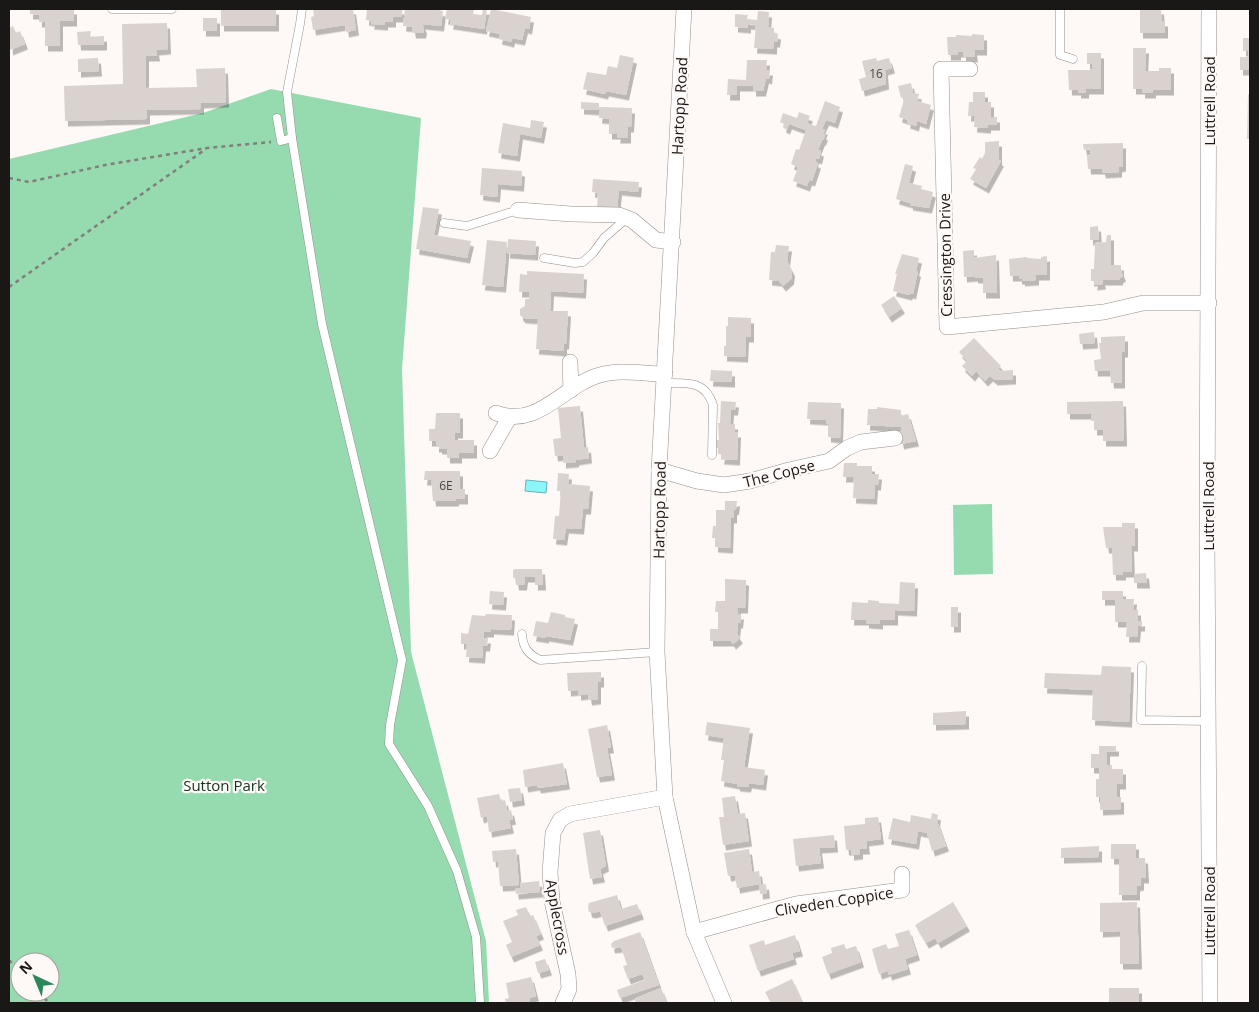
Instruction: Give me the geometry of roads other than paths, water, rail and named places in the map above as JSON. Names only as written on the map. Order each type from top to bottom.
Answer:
[{"type":"street","name":"Hartopp Road","points":[[684,9],[673,242],[659,470],[657,652],[665,797],[694,932],[724,1003]]},
{"type":"street","name":"Luttrell Road","points":[[1209,9],[1207,533],[1210,1003]]},
{"type":"street","name":"Cressington Drive","points":[[970,69],[942,69],[947,327],[1104,312],[1143,303],[1209,303]]},
{"type":"street","points":[[518,210],[571,214],[611,214],[628,218],[656,240],[673,242]]},
{"type":"street","points":[[570,362],[571,390]]},
{"type":"street","points":[[490,451],[502,416],[533,413],[598,375],[607,373],[665,379]]},
{"type":"street","name":"The Copse","points":[[659,470],[697,481],[724,485],[750,481],[830,461],[846,448],[861,442],[894,438]]},
{"type":"street","name":"Applecross","points":[[563,1003],[569,989],[568,974],[552,900],[550,872],[552,833],[560,820],[570,814],[665,797]]},
{"type":"street","name":"Cliveden Coppice","points":[[694,932],[796,904],[902,890],[902,874]]},
{"type":"lane","points":[[112,9],[172,9]]},
{"type":"lane","points":[[302,9],[287,92],[292,138],[322,324],[402,660],[390,725],[390,744],[428,806],[457,871],[476,937],[480,1003]]},
{"type":"lane","points":[[1060,9],[1060,55],[1072,60]]},
{"type":"lane","points":[[277,118],[281,140],[292,138]]},
{"type":"lane","points":[[444,224],[467,226],[518,210]]},
{"type":"lane","points":[[544,258],[575,263],[584,262],[604,238],[628,218]]},
{"type":"lane","points":[[665,379],[701,387],[711,397],[713,405],[712,455]]},
{"type":"lane","points":[[522,634],[522,645],[530,656],[540,660],[657,652]]},
{"type":"lane","points":[[1142,666],[1141,720],[1208,721]]},
{"type":"water","points":[[526,480],[547,482],[546,493],[525,491]]},
{"type":"park label","name":"Sutton Park","points":[[224,785]]}]
